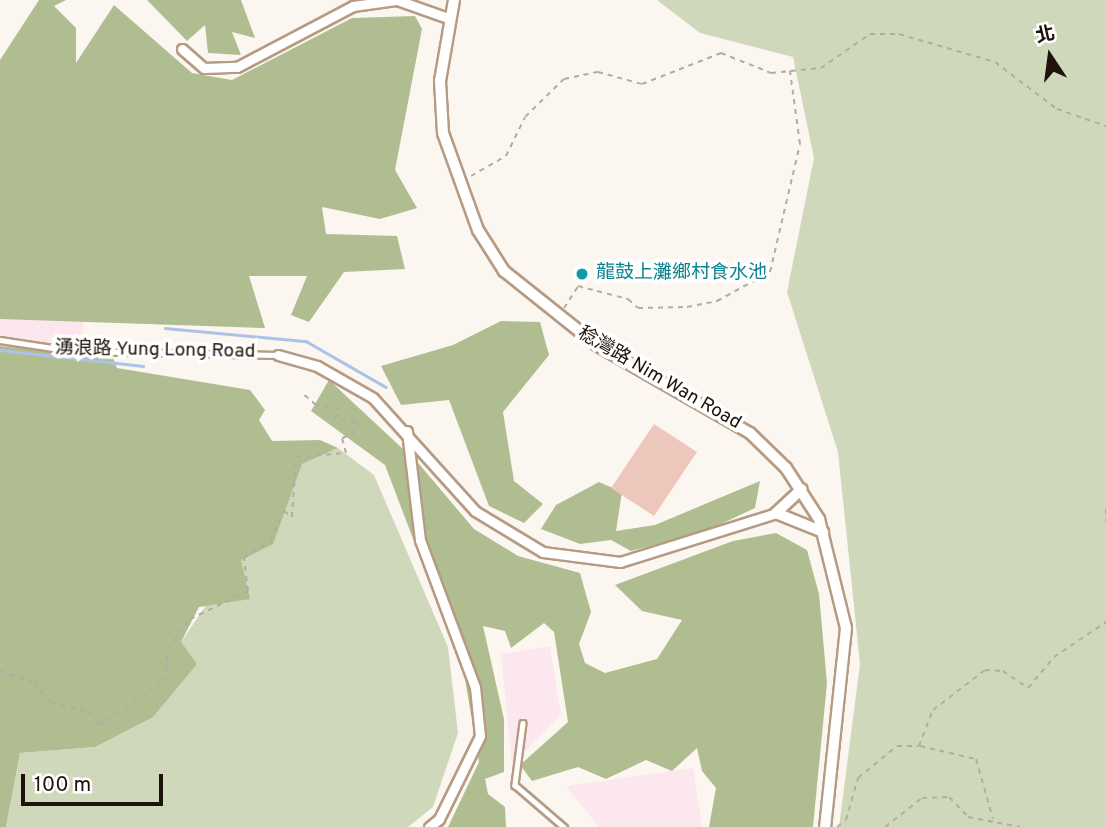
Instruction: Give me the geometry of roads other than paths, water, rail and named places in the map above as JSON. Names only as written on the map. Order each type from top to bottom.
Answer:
[{"type":"street","points":[[182,49],[204,68],[237,67],[353,6],[396,0],[448,18]]},
{"type":"street","name":"稔灣路 Nim Wan Road","points":[[454,0],[448,18],[442,120],[458,184],[478,230],[531,299],[598,346],[731,419],[802,489],[825,534],[846,628],[825,827]]},
{"type":"street","name":"湧浪路 Yung Long Road","points":[[278,355],[346,379],[407,431],[495,527],[566,559],[620,562],[776,513]]},
{"type":"street","points":[[407,431],[419,540],[475,687],[480,736],[439,819],[429,827]]},
{"type":"street","points":[[776,513],[802,489]]},
{"type":"street","points":[[776,513],[805,520],[825,534]]},
{"type":"lane","name":"湧浪路 Yung Long Road","points":[[0,340],[73,351],[278,355]]},
{"type":"lane","points":[[523,723],[515,785],[564,827]]},
{"type":"waterway","points":[[165,328],[306,341],[386,387]]},
{"type":"waterway","points":[[0,350],[143,366]]},
{"type":"place","name":"龍鼓上灘鄉村食水池","points":[[582,274]]}]
